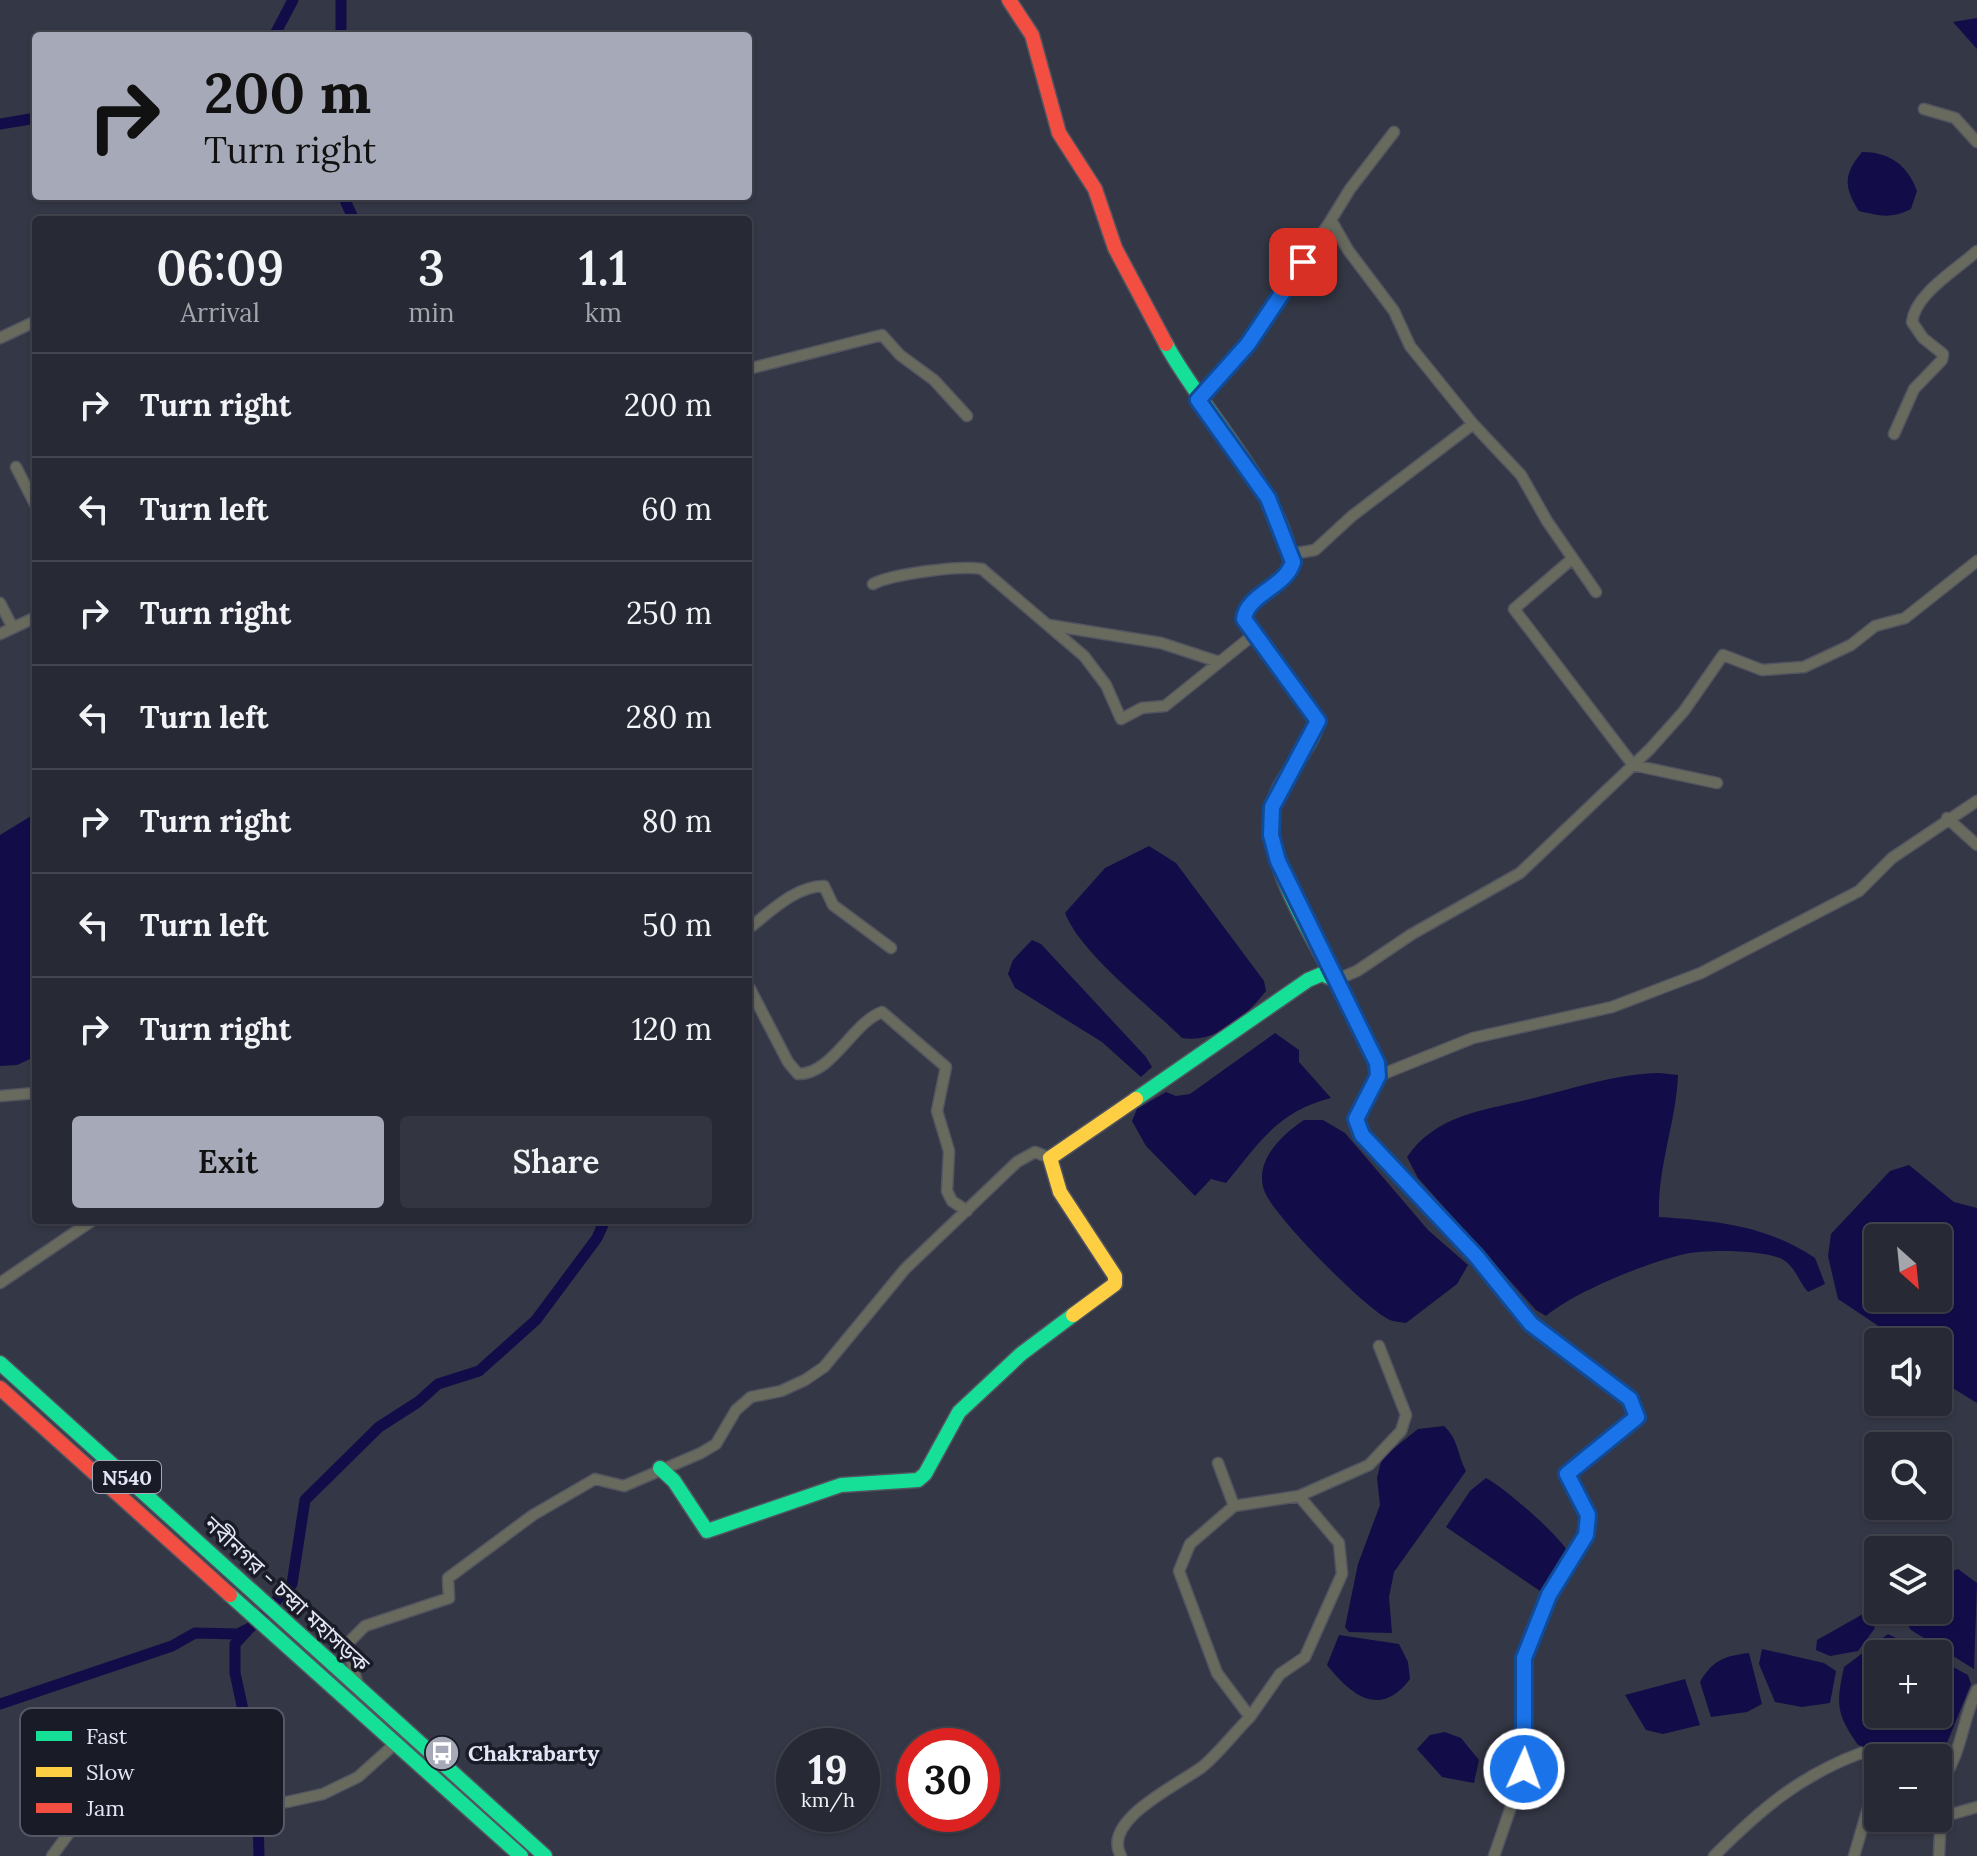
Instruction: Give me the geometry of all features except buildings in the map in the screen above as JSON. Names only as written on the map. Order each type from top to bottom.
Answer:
[{"type":"main road","points":[[1009,0],[1035,42],[1059,133],[1095,189],[1115,248],[1198,400],[1268,498],[1291,554],[1293,562],[1285,576],[1244,614],[1252,636],[1318,721],[1285,776],[1269,821],[1278,861],[1335,980]]},
{"type":"main road","points":[[660,1468],[672,1476],[697,1522],[707,1531],[841,1485],[918,1480],[925,1474],[959,1412],[1021,1354],[1115,1284],[1115,1276],[1060,1192],[1050,1158],[1308,980],[1322,974],[1335,980]]},
{"type":"main road","name":"নবীনগর - চন্দ্রা মহাসড়ক","points":[[0,1363],[254,1590],[539,1854]]},
{"type":"main road","name":"নবীনগর - চন্দ্রা মহাসড়ক","points":[[0,1388],[521,1856]]},
{"type":"street","points":[[1924,109],[1955,118],[1977,142]]},
{"type":"street","points":[[1198,400],[1248,344],[1394,132]]},
{"type":"street","points":[[1331,220],[1348,250],[1394,311],[1410,346],[1473,424],[1521,475],[1596,592]]},
{"type":"street","points":[[1894,434],[1914,389],[1942,360],[1943,354],[1923,338],[1912,322],[1914,309],[1923,296],[1977,251]]},
{"type":"street","points":[[0,338],[32,323]]},
{"type":"street","points":[[752,368],[882,335],[900,355],[934,380],[967,416]]},
{"type":"street","points":[[1291,554],[1315,550],[1352,516],[1473,424]]},
{"type":"street","points":[[16,467],[32,498]]},
{"type":"street","points":[[1572,559],[1514,609],[1633,765],[1717,783]]},
{"type":"street","points":[[1494,1856],[1524,1769],[1524,1658],[1549,1595],[1586,1535],[1588,1515],[1567,1474],[1637,1417],[1630,1399],[1531,1324],[1476,1256],[1362,1135],[1356,1119],[1378,1076],[1377,1063],[1335,980],[1520,873],[1633,765],[1684,711],[1723,655],[1762,670],[1804,667],[1851,645],[1875,626],[1905,618],[1977,561]]},
{"type":"street","points":[[873,584],[892,575],[967,566],[982,569],[1069,641],[1099,675],[1121,719],[1142,708],[1165,706],[1252,636]]},
{"type":"street","points":[[0,603],[13,628]]},
{"type":"street","points":[[0,634],[32,619]]},
{"type":"street","points":[[1047,624],[1161,643],[1219,662]]},
{"type":"street","points":[[1378,1076],[1473,1038],[1612,1007],[1701,973],[1859,891],[1892,858],[1947,818],[1977,801]]},
{"type":"street","points":[[1947,818],[1977,845]]},
{"type":"street","points":[[752,926],[774,907],[816,886],[824,886],[833,905],[891,948]]},
{"type":"street","points":[[752,993],[788,1062],[798,1074],[811,1071],[824,1062],[882,1012],[946,1067],[937,1111],[949,1151],[947,1191],[952,1201],[967,1211]]},
{"type":"street","points":[[0,1096],[32,1093]]},
{"type":"street","points":[[360,1691],[347,1644],[362,1627],[449,1598],[448,1578],[533,1515],[595,1479],[624,1486],[716,1444],[736,1410],[751,1397],[793,1386],[824,1367],[905,1269],[1017,1162],[1035,1152],[1050,1158]]},
{"type":"street","points":[[0,1283],[87,1224]]},
{"type":"street","points":[[1250,1717],[1217,1673],[1179,1571],[1190,1544],[1234,1506],[1299,1496],[1369,1465],[1401,1431],[1406,1415],[1379,1346]]},
{"type":"street","points":[[1218,1463],[1234,1506]]},
{"type":"street","points":[[1121,1856],[1117,1849],[1120,1830],[1154,1796],[1203,1766],[1250,1717],[1280,1674],[1305,1657],[1342,1574],[1339,1543],[1299,1496]]},
{"type":"street","points":[[1952,1766],[1956,1761],[1968,1708],[1977,1690]]},
{"type":"street","points":[[284,1802],[323,1794],[358,1777],[397,1742]]},
{"type":"street","points":[[1714,1856],[1764,1806],[1825,1766],[1864,1754]]},
{"type":"street","points":[[1952,1814],[1977,1807]]},
{"type":"street","points":[[1854,1856],[1864,1822]]},
{"type":"street","points":[[1939,1856],[1940,1832]]},
{"type":"street","points":[[52,1856],[67,1836]]},
{"type":"shaded area","points":[[1977,18],[1977,49],[1953,22]]},
{"type":"shaded area","points":[[1862,152],[1881,154],[1903,167],[1917,191],[1911,209],[1885,216],[1859,211],[1850,194],[1848,180]]},
{"type":"shaded area","points":[[32,815],[32,1058],[17,1065],[0,1066],[0,835]]},
{"type":"shaded area","points":[[1149,846],[1176,863],[1264,981],[1266,991],[1249,1010],[1229,1026],[1207,1037],[1182,1038],[1100,962],[1073,929],[1065,913],[1105,868]]},
{"type":"shaded area","points":[[1032,940],[1041,944],[1146,1057],[1152,1067],[1141,1077],[1102,1042],[1015,988],[1008,974],[1013,960]]},
{"type":"shaded area","points":[[1275,1033],[1299,1050],[1299,1062],[1331,1098],[1283,1120],[1226,1183],[1211,1179],[1195,1196],[1146,1146],[1132,1121],[1137,1109],[1166,1092],[1176,1096],[1190,1094]]},
{"type":"shaded area","points":[[1659,1073],[1678,1075],[1661,1181],[1659,1217],[1721,1223],[1778,1238],[1815,1258],[1825,1284],[1808,1292],[1790,1266],[1774,1256],[1735,1251],[1694,1252],[1612,1279],[1574,1297],[1546,1316],[1536,1310],[1418,1178],[1407,1157],[1434,1130],[1466,1115],[1597,1082]]},
{"type":"shaded area","points":[[1304,1120],[1323,1120],[1345,1133],[1428,1230],[1468,1265],[1457,1284],[1406,1323],[1388,1319],[1340,1280],[1283,1219],[1264,1190],[1263,1168],[1272,1149]]},
{"type":"shaded area","points":[[1909,1165],[1954,1202],[1977,1208],[1977,1403],[1952,1388],[1952,1328],[1880,1328],[1838,1299],[1828,1256],[1831,1234],[1890,1171]]},
{"type":"shaded area","points":[[1444,1426],[1455,1442],[1466,1471],[1394,1572],[1389,1597],[1392,1633],[1349,1632],[1345,1627],[1358,1564],[1380,1505],[1377,1478],[1382,1458],[1418,1429]]},
{"type":"shaded area","points":[[1486,1478],[1530,1511],[1567,1550],[1550,1583],[1540,1591],[1446,1527],[1470,1491]]},
{"type":"shaded area","points":[[1958,1569],[1977,1583],[1974,1669],[1952,1655],[1952,1640],[1927,1640],[1907,1624],[1952,1624],[1952,1571]]},
{"type":"shaded area","points":[[1863,1614],[1864,1624],[1872,1624],[1875,1628],[1858,1651],[1830,1656],[1816,1650],[1817,1640]]},
{"type":"shaded area","points":[[1888,1634],[1900,1640],[1880,1640]]},
{"type":"shaded area","points":[[1339,1635],[1399,1644],[1408,1662],[1410,1679],[1388,1698],[1377,1700],[1356,1693],[1327,1665]]},
{"type":"shaded area","points":[[1762,1649],[1824,1663],[1836,1671],[1830,1703],[1802,1707],[1775,1702],[1759,1664]]},
{"type":"shaded area","points":[[1864,1652],[1864,1728],[1952,1728],[1952,1666],[1968,1675],[1971,1684],[1947,1744],[1858,1745],[1845,1725],[1840,1708],[1844,1667]]},
{"type":"shaded area","points":[[1749,1653],[1762,1704],[1747,1712],[1711,1717],[1700,1682],[1720,1660]]},
{"type":"shaded area","points":[[1685,1679],[1700,1725],[1663,1734],[1646,1730],[1625,1695]]},
{"type":"shaded area","points":[[1445,1732],[1461,1738],[1479,1760],[1474,1783],[1442,1777],[1417,1749],[1430,1735]]},
{"type":"waterway","points":[[276,32],[293,0]]},
{"type":"waterway","points":[[341,0],[341,32]]},
{"type":"waterway","points":[[0,124],[32,119]]},
{"type":"waterway","points":[[345,200],[352,216]]},
{"type":"waterway","points":[[0,1704],[172,1646],[195,1633],[238,1634],[250,1628],[292,1584],[305,1500],[379,1427],[418,1402],[438,1384],[479,1371],[536,1320],[597,1238],[603,1224]]},
{"type":"waterway","points":[[243,1708],[235,1673],[235,1644],[247,1631]]},
{"type":"waterway","points":[[259,1836],[259,1856]]},
{"type":"traffic: fast","points":[[1136,1099],[1308,980],[1322,974],[1335,980],[1289,891],[1273,841],[1272,818],[1276,796],[1310,741],[1318,721],[1244,619],[1247,609],[1291,569],[1287,543],[1260,485],[1166,344]]},
{"type":"traffic: fast","points":[[660,1468],[674,1481],[707,1531],[841,1485],[918,1480],[925,1474],[959,1412],[1021,1354],[1073,1315]]},
{"type":"traffic: fast","points":[[0,1363],[545,1856]]},
{"type":"traffic: fast","points":[[230,1595],[521,1856]]},
{"type":"traffic: slow","points":[[1073,1315],[1115,1284],[1115,1276],[1060,1192],[1050,1158],[1136,1099]]},
{"type":"traffic: jam","points":[[1009,0],[1032,35],[1059,133],[1095,189],[1115,248],[1166,344]]},
{"type":"traffic: jam","points":[[0,1388],[230,1595]]},
{"type":"place","name":"Chakrabarty","points":[[442,1753]]},
{"type":"route","points":[[1303,262],[1248,344],[1198,400],[1268,498],[1293,562],[1285,576],[1244,614],[1252,636],[1274,660],[1318,721],[1318,726],[1285,776],[1272,807],[1269,821],[1278,861],[1377,1063],[1378,1076],[1356,1119],[1362,1135],[1476,1256],[1531,1324],[1630,1399],[1637,1417],[1567,1474],[1588,1515],[1586,1535],[1549,1595],[1524,1658],[1524,1769]]}]
